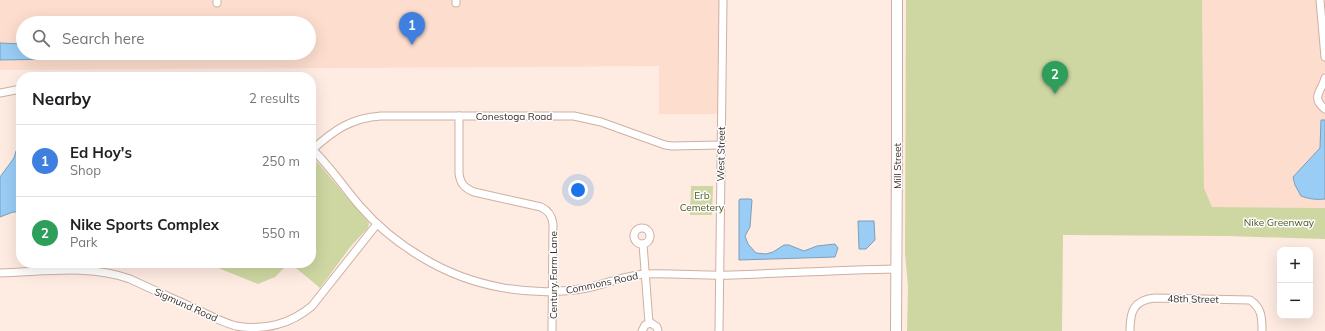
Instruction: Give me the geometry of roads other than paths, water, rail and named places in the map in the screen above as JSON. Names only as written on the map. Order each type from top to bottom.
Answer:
[{"type":"main road","name":"Mill Street","points":[[896,331],[897,0]]},
{"type":"street","name":"West Street","points":[[719,331],[723,0]]},
{"type":"street","points":[[1320,0],[1325,57]]},
{"type":"street","points":[[1325,78],[1317,95],[1318,102],[1325,109]]},
{"type":"street","points":[[0,93],[16,90]]},
{"type":"street","name":"Conestoga Road","points":[[316,146],[336,130],[348,124],[364,118],[381,116],[574,116],[601,122],[665,145],[721,145]]},
{"type":"street","name":"Century Farm Lane","points":[[459,116],[459,173],[461,182],[465,188],[474,192],[541,207],[550,214],[553,224],[552,331]]},
{"type":"street","name":"Commons Road","points":[[316,154],[377,224],[423,259],[456,275],[503,288],[552,292],[591,287],[645,274],[720,275],[896,269]]},
{"type":"street","name":"Sigmund Road","points":[[0,274],[83,270],[114,274],[130,279],[229,324],[249,328],[269,328],[301,315],[312,306],[377,224]]},
{"type":"street","points":[[643,244],[649,323]]},
{"type":"street","name":"48th Street","points":[[1130,331],[1131,315],[1136,305],[1144,299],[1155,298],[1250,300],[1259,308],[1261,313],[1262,331]]},
{"type":"street","points":[[642,331],[645,325],[649,323]]},
{"type":"street","points":[[649,323],[655,325],[658,331]]},
{"type":"water","points":[[0,43],[16,44],[16,60],[0,60]]},
{"type":"water","points":[[1321,120],[1325,120],[1325,199],[1310,199],[1301,196],[1295,185],[1293,177],[1320,148]]},
{"type":"water","points":[[16,151],[16,212],[0,217],[0,177],[14,158]]},
{"type":"water","points":[[740,199],[752,200],[750,227],[745,236],[748,244],[756,253],[766,254],[773,252],[784,245],[789,245],[804,251],[817,246],[835,244],[838,248],[835,257],[739,260]]},
{"type":"water","points":[[858,221],[874,221],[875,240],[866,249],[859,249]]},
{"type":"place","name":"Ed Hoy's","points":[[412,45]]},
{"type":"place","name":"Nike Sports Complex","points":[[1055,94]]},
{"type":"park label","name":"Erb Cemetery","points":[[702,200]]},
{"type":"park label","name":"Nike Greenway","points":[[1279,222]]}]
